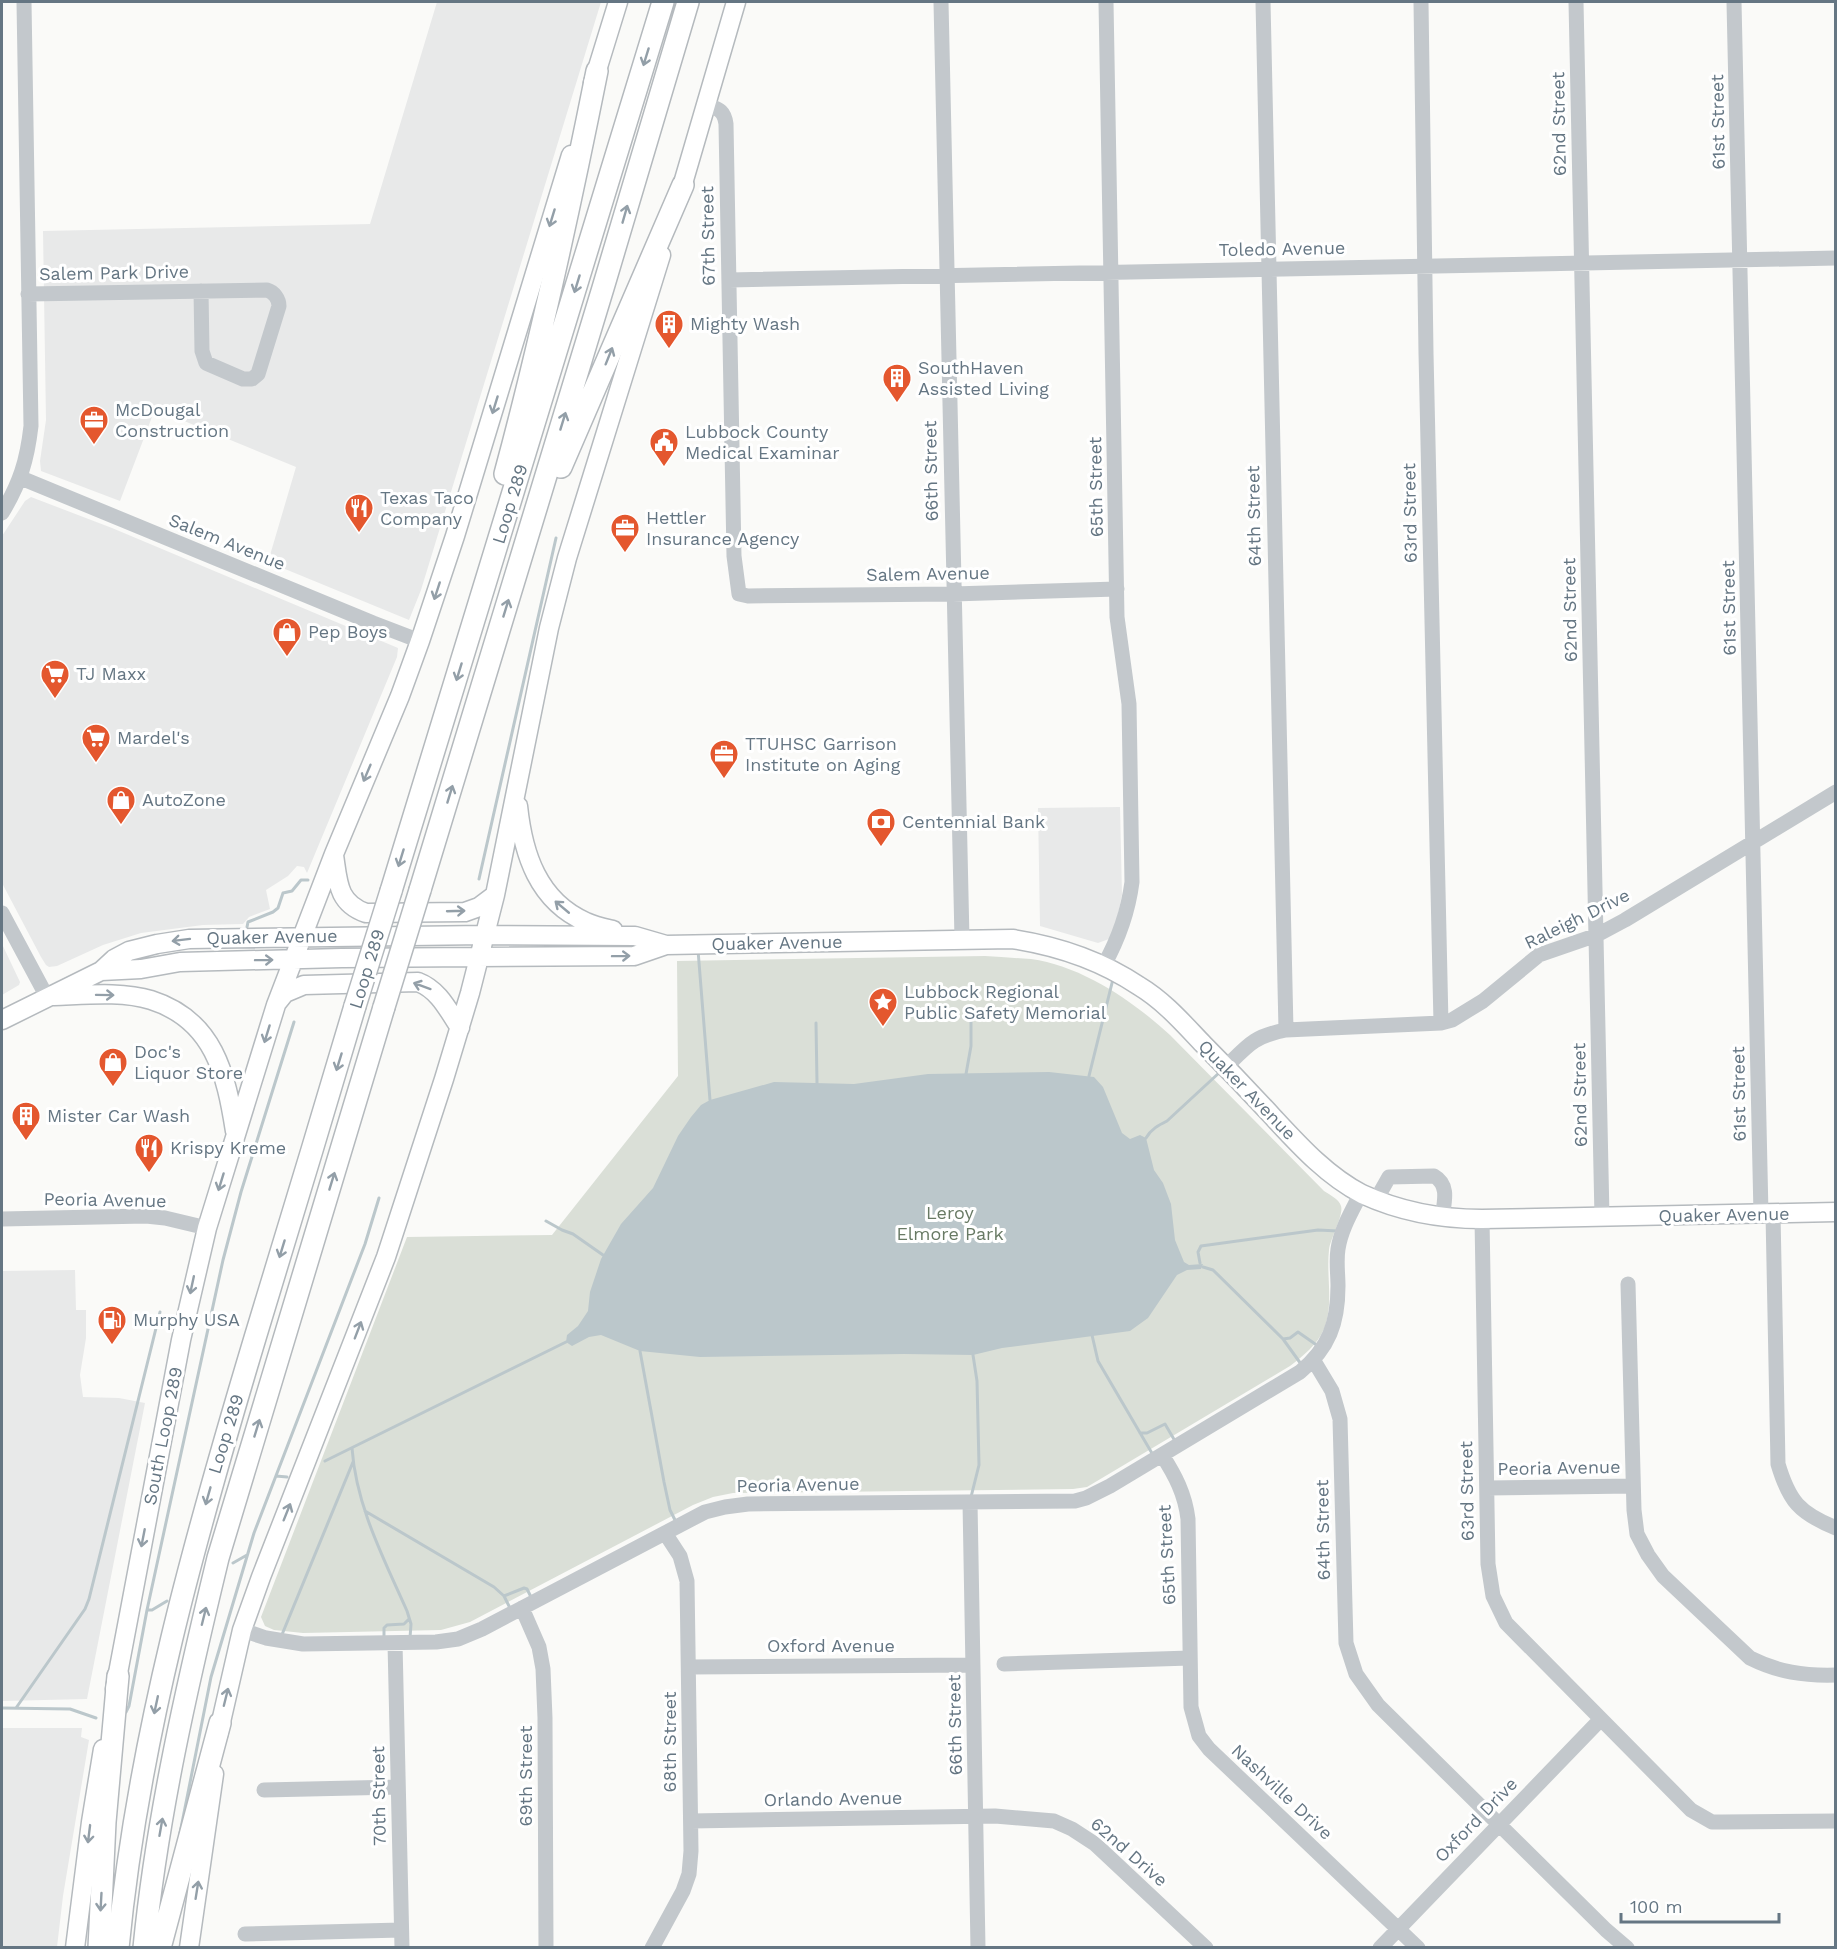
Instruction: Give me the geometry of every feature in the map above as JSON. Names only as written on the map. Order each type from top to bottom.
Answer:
[{"type":"highway","name":"Loop 289","points":[[118,1947],[149,1741],[186,1574],[208,1492],[663,2]]},
{"type":"highway","name":"Loop 289","points":[[144,1947],[170,1773],[218,1558],[688,2]]},
{"type":"highway","points":[[485,585],[497,502],[536,355],[569,210],[597,71]]},
{"type":"highway","points":[[526,544],[598,384],[643,273],[683,185]]},
{"type":"highway","points":[[99,1947],[105,1822],[118,1676]]},
{"type":"highway","points":[[160,1947],[220,1723]]},
{"type":"main road","name":"South Loop 289","points":[[75,1947],[106,1727],[118,1676],[183,1329],[207,1228],[276,1005],[420,641],[458,525],[618,2]]},
{"type":"main road","points":[[189,1947],[220,1723],[242,1630],[386,1257],[460,1028],[495,895],[549,628],[567,558],[683,185],[736,2]]},
{"type":"main road","points":[[517,790],[524,848],[531,867],[549,895],[569,913],[587,922],[635,936]]},
{"type":"main road","points":[[334,854],[339,888],[347,902],[355,909],[366,913],[465,912],[479,907],[495,895]]},
{"type":"main road","name":"Quaker Avenue","points":[[2,1020],[101,971],[114,959],[129,951],[157,944],[208,938],[635,936],[666,945],[1012,939],[1034,942],[1078,954],[1104,965],[1140,986],[1171,1011],[1321,1166],[1369,1196],[1394,1207],[1442,1218],[1482,1219],[1836,1212]]},
{"type":"main road","name":"Quaker Avenue","points":[[101,971],[141,969],[180,963],[634,956],[666,945]]},
{"type":"main road","points":[[276,1005],[285,993],[304,985],[418,982],[438,994],[460,1028]]},
{"type":"main road","points":[[47,997],[108,994],[149,999],[185,1018],[203,1035],[218,1059],[228,1089],[236,1136]]},
{"type":"street","points":[[2,513],[21,478],[31,426],[24,2]]},
{"type":"street","name":"66th Street","points":[[941,2],[962,939]]},
{"type":"street","name":"65th Street","points":[[1104,965],[1124,926],[1132,882],[1129,704],[1117,617],[1106,2]]},
{"type":"street","name":"64th Street","points":[[1263,2],[1286,1030]]},
{"type":"street","name":"63rd Street","points":[[1421,2],[1441,1023]]},
{"type":"street","name":"62nd Street","points":[[1576,2],[1602,1217]]},
{"type":"street","name":"61st Street","points":[[1734,2],[1753,842],[1778,1464],[1791,1499],[1805,1512],[1836,1528]]},
{"type":"street","name":"67th Street","points":[[705,104],[725,115],[726,124],[734,556],[739,594]]},
{"type":"street","name":"Toledo Avenue","points":[[729,280],[1836,258]]},
{"type":"street","name":"Salem Park Drive","points":[[28,294],[201,291],[267,290],[277,298],[278,314],[258,374],[252,379],[243,379],[206,363],[202,351],[201,291]]},
{"type":"street","name":"Salem Avenue","points":[[21,478],[420,641]]},
{"type":"street","name":"Salem Avenue","points":[[739,594],[748,596],[953,594],[1117,589]]},
{"type":"street","name":"Raleigh Drive","points":[[1226,1067],[1249,1044],[1264,1034],[1286,1030],[1441,1023],[1459,1017],[1484,1001],[1539,955],[1597,934],[1625,920],[1836,792]]},
{"type":"street","points":[[2,913],[47,997]]},
{"type":"street","points":[[1314,1360],[1331,1333],[1336,1318],[1338,1251],[1341,1234],[1369,1196],[1389,1177],[1431,1175],[1440,1180],[1444,1186],[1442,1218]]},
{"type":"street","name":"Peoria Avenue","points":[[2,1219],[146,1216],[207,1228]]},
{"type":"street","name":"63rd Street","points":[[1482,1219],[1490,1580],[1498,1608],[1506,1623],[1600,1719]]},
{"type":"street","points":[[1628,1284],[1632,1486],[1637,1534],[1648,1555],[1663,1576],[1750,1658],[1791,1673],[1812,1676],[1836,1675]]},
{"type":"street","name":"64th Street","points":[[1314,1360],[1332,1392],[1340,1419],[1346,1643],[1353,1668],[1378,1706],[1606,1930],[1627,1947]]},
{"type":"street","name":"Peoria Avenue","points":[[242,1630],[266,1638],[303,1644],[436,1642],[458,1639],[482,1629],[705,1512],[725,1507],[748,1504],[1075,1501],[1110,1486],[1300,1372],[1314,1360]]},
{"type":"street","name":"65th Street","points":[[1162,1455],[1175,1474],[1186,1502],[1190,1658]]},
{"type":"street","name":"Peoria Avenue","points":[[1487,1488],[1632,1486]]},
{"type":"street","name":"66th Street","points":[[970,1502],[978,1947]]},
{"type":"street","name":"68th Street","points":[[653,1947],[683,1891],[689,1874],[691,1821],[687,1581],[680,1556],[665,1533]]},
{"type":"street","name":"69th Street","points":[[522,1608],[539,1647],[543,1668],[546,1947]]},
{"type":"street","name":"70th Street","points":[[395,1643],[402,1947]]},
{"type":"street","points":[[1004,1664],[1190,1658]]},
{"type":"street","name":"Nashville Drive","points":[[1190,1658],[1191,1707],[1199,1736],[1209,1749],[1418,1947]]},
{"type":"street","name":"Oxford Avenue","points":[[689,1667],[973,1665]]},
{"type":"street","points":[[1600,1719],[1691,1810],[1712,1821],[1836,1821]]},
{"type":"street","name":"Oxford Drive","points":[[1380,1947],[1600,1719]]},
{"type":"street","points":[[264,1790],[399,1787]]},
{"type":"street","name":"Orlando Avenue","points":[[691,1821],[976,1816]]},
{"type":"street","name":"62nd Drive","points":[[976,1816],[1054,1821],[1072,1829],[1106,1853],[1206,1947]]},
{"type":"street","points":[[245,1934],[401,1930]]},
{"type":"shaded area","points":[[437,2],[601,2],[421,590],[409,620],[268,562],[296,467],[155,409],[120,501],[41,471],[40,461],[46,420],[43,231],[370,224]]},
{"type":"shaded area","points":[[31,497],[112,528],[398,648],[397,657],[307,873],[304,867],[297,866],[288,876],[266,890],[270,909],[249,917],[243,924],[203,925],[141,933],[103,945],[57,966],[49,967],[41,957],[2,883],[2,536],[25,501]]},
{"type":"shaded area","points":[[1120,807],[1122,895],[1116,923],[1109,939],[1098,943],[1040,926],[1038,808]]},
{"type":"shaded area","points":[[2,944],[20,982],[19,985],[2,995]]},
{"type":"shaded area","points":[[1049,1072],[1094,1077],[1103,1087],[1122,1133],[1130,1139],[1140,1135],[1146,1138],[1154,1170],[1163,1183],[1171,1204],[1175,1240],[1184,1262],[1189,1265],[1203,1264],[1201,1269],[1187,1270],[1177,1275],[1148,1318],[1130,1331],[1002,1348],[973,1355],[700,1357],[640,1351],[601,1335],[589,1337],[572,1346],[566,1342],[567,1335],[578,1326],[588,1311],[590,1292],[601,1259],[621,1224],[653,1188],[678,1136],[701,1105],[710,1100],[774,1082],[854,1084],[928,1074]]},
{"type":"shaded area","points":[[75,1270],[76,1310],[86,1310],[86,1338],[80,1375],[83,1397],[119,1398],[145,1403],[87,1699],[2,1701],[2,1271]]},
{"type":"shaded area","points":[[2,1728],[82,1728],[81,1737],[89,1740],[63,1896],[57,1947],[2,1947]]},
{"type":"green space","name":"Leroy Elmore Park","points":[[985,956],[1031,959],[1050,963],[1088,977],[1123,998],[1170,1035],[1324,1191],[1338,1201],[1341,1206],[1341,1215],[1329,1250],[1329,1310],[1321,1335],[1305,1354],[1290,1366],[1087,1487],[733,1493],[713,1497],[693,1505],[470,1622],[441,1630],[303,1633],[274,1630],[265,1626],[261,1617],[407,1237],[552,1235],[678,1076],[677,961]]},
{"type":"waterway","points":[[479,879],[556,538]]},
{"type":"waterway","points":[[247,927],[248,922],[278,908],[283,893],[292,891],[301,880],[308,880]]},
{"type":"waterway","points":[[698,950],[710,1100]]},
{"type":"waterway","points":[[1089,1076],[1113,979]]},
{"type":"waterway","points":[[966,1074],[971,1046],[971,1015]]},
{"type":"waterway","points":[[147,1610],[223,1260],[241,1192],[294,1022]]},
{"type":"waterway","points":[[816,1023],[817,1083]]},
{"type":"waterway","points":[[1146,1138],[1220,1072]]},
{"type":"waterway","points":[[180,1833],[211,1677],[254,1533],[365,1244],[379,1198]]},
{"type":"waterway","points":[[546,1221],[573,1234],[603,1255]]},
{"type":"waterway","points":[[1200,1263],[1198,1252],[1201,1246],[1318,1230],[1338,1231]]},
{"type":"waterway","points":[[1203,1267],[1213,1270],[1283,1339],[1301,1364]]},
{"type":"waterway","points":[[16,1708],[85,1609],[89,1599],[160,1312]]},
{"type":"waterway","points":[[1283,1339],[1290,1338],[1298,1332],[1318,1346]]},
{"type":"waterway","points":[[1092,1335],[1098,1361],[1153,1455]]},
{"type":"waterway","points":[[325,1461],[566,1342]]},
{"type":"waterway","points":[[640,1351],[664,1482],[670,1510],[676,1522]]},
{"type":"waterway","points":[[971,1497],[979,1465],[977,1381],[973,1355]]},
{"type":"waterway","points":[[1140,1433],[1147,1433],[1165,1424],[1175,1441]]},
{"type":"waterway","points":[[352,1448],[359,1491],[365,1511],[407,1611],[411,1624],[410,1638]]},
{"type":"waterway","points":[[281,1637],[353,1462]]},
{"type":"waterway","points":[[276,1476],[287,1477]]},
{"type":"waterway","points":[[365,1511],[494,1587],[504,1596],[510,1608]]},
{"type":"waterway","points":[[233,1563],[247,1555]]},
{"type":"waterway","points":[[504,1596],[524,1588],[531,1597]]},
{"type":"waterway","points":[[123,1713],[129,1706],[147,1610],[152,1610],[167,1601]]},
{"type":"waterway","points":[[384,1638],[384,1628],[387,1625],[404,1624],[409,1619]]},
{"type":"waterway","points":[[2,1708],[70,1709],[96,1718]]},
{"type":"place","name":"Mighty Wash","points":[[669,350]]},
{"type":"place","name":"SouthHaven Assisted Living","points":[[897,404]]},
{"type":"place","name":"McDougal Construction","points":[[94,446]]},
{"type":"place","name":"Lubbock County Medical Examinar","points":[[664,468]]},
{"type":"place","name":"Texas Taco Company","points":[[359,534]]},
{"type":"place","name":"Hettler Insurance Agency","points":[[625,554]]},
{"type":"place","name":"Pep Boys","points":[[287,658]]},
{"type":"place","name":"TJ Maxx","points":[[55,700]]},
{"type":"place","name":"Mardel's","points":[[96,764]]},
{"type":"place","name":"TTUHSC Garrison Institute on Aging","points":[[724,780]]},
{"type":"place","name":"AutoZone","points":[[121,826]]},
{"type":"place","name":"Centennial Bank","points":[[881,848]]},
{"type":"place","name":"Lubbock Regional Public Safety Memorial","points":[[883,1028]]},
{"type":"place","name":"Doc's Liquor Store","points":[[113,1088]]},
{"type":"place","name":"Mister Car Wash","points":[[26,1142]]},
{"type":"place","name":"Krispy Kreme","points":[[149,1174]]},
{"type":"place","name":"Murphy USA","points":[[112,1346]]}]
